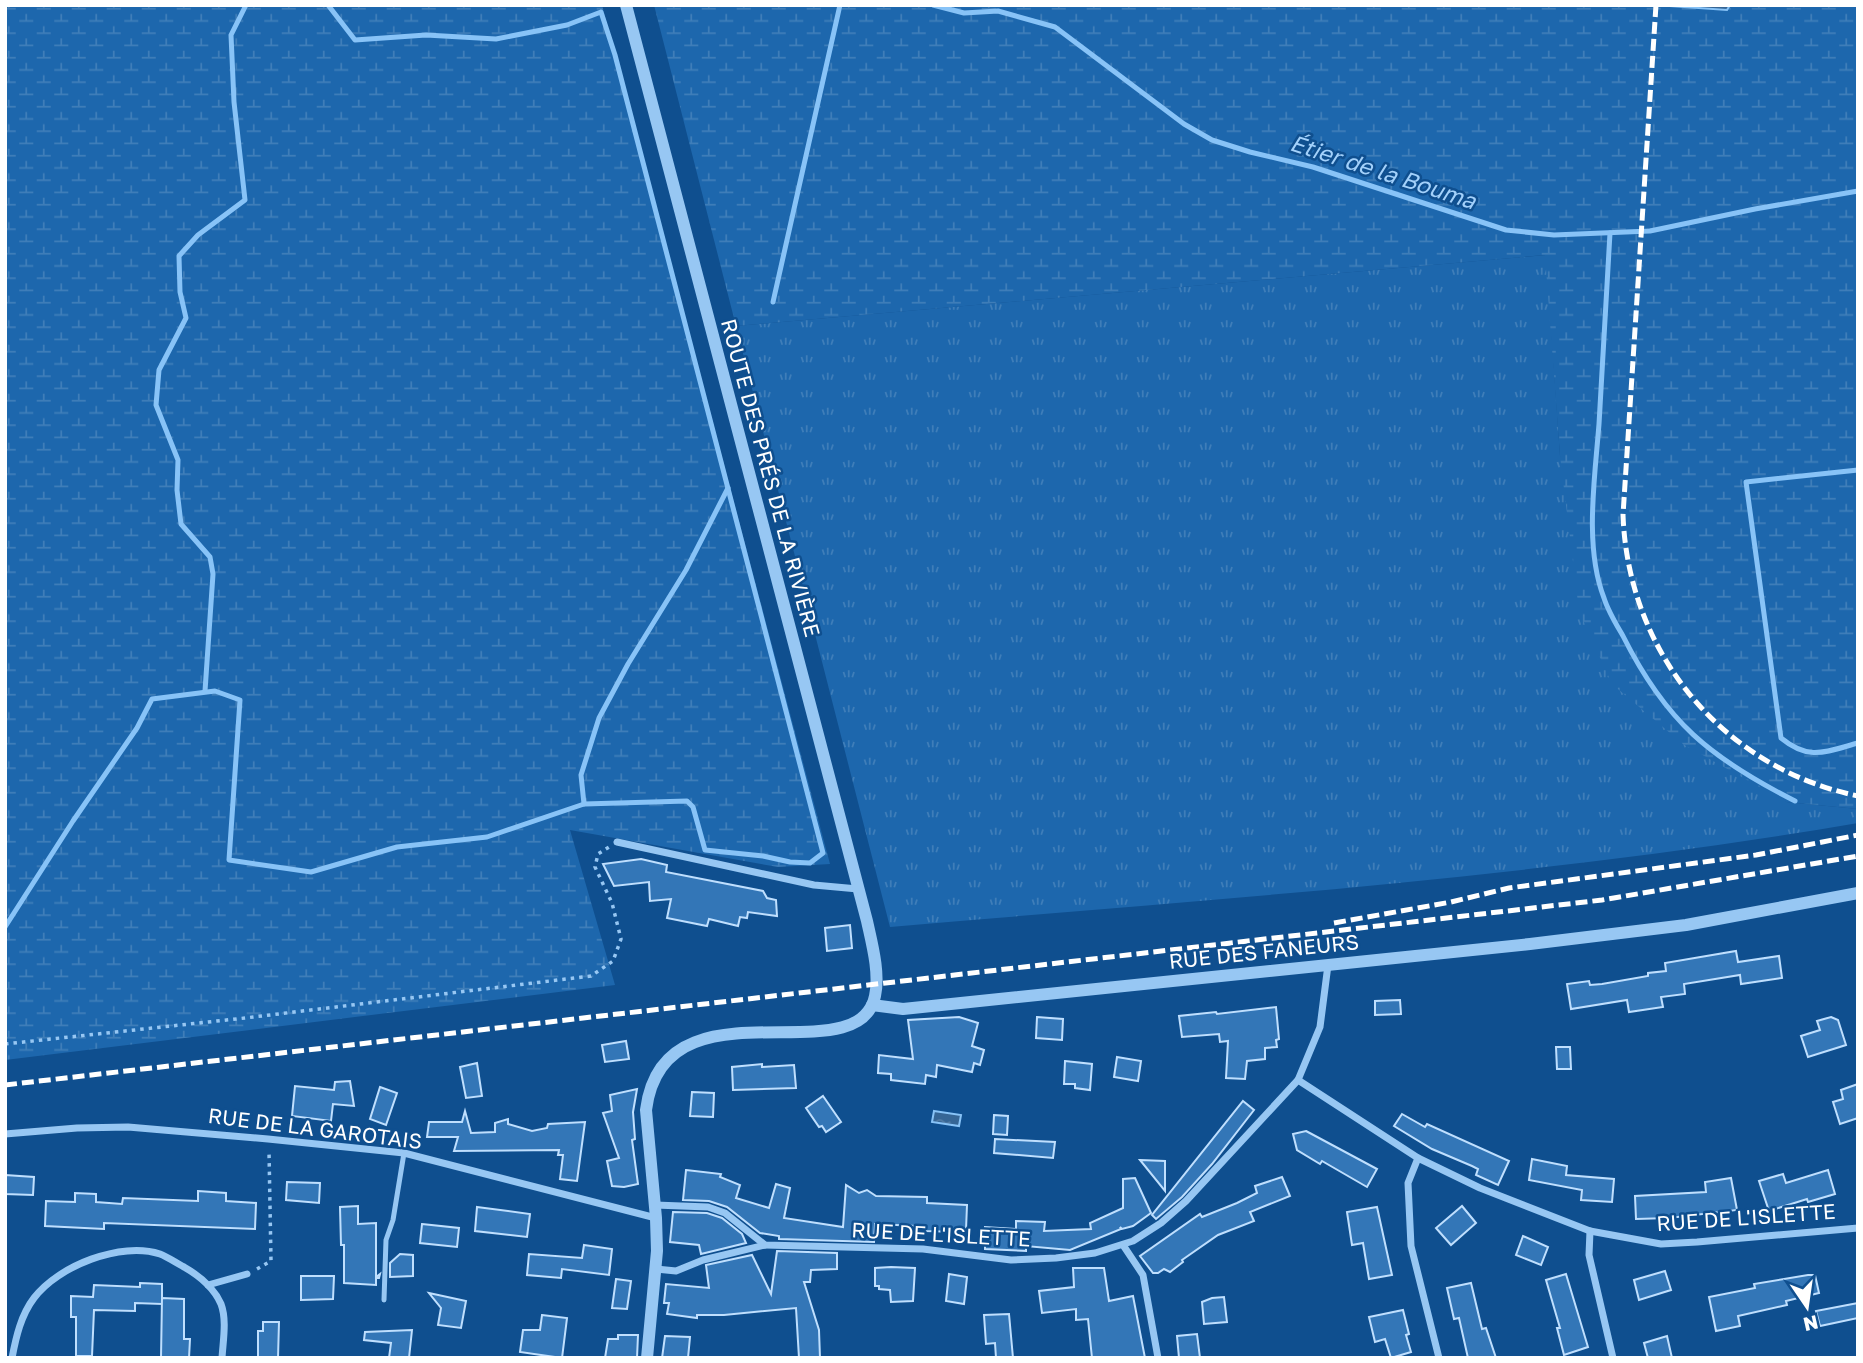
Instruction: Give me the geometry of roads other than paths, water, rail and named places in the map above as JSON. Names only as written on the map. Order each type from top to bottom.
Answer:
[{"type":"street","name":"ROUTE DES PRÉS DE LA RIVIÈRE","points":[[626,5],[858,889],[874,960],[876,984],[872,1005]]},
{"type":"street","points":[[617,842],[814,885],[858,889]]},
{"type":"street","name":"RUE DES FANEURS","points":[[872,1005],[903,1009],[1530,944],[1686,925],[1858,893]]},
{"type":"street","name":"RUE DE L'ISLETTE","points":[[656,1269],[676,1271],[703,1260],[765,1245],[923,1249],[1012,1260],[1095,1253],[1123,1245],[1161,1223],[1186,1200],[1298,1080],[1320,1027],[1328,965]]},
{"type":"street","points":[[647,1358],[656,1269],[656,1211],[647,1135],[648,1095],[664,1063],[682,1048],[698,1040],[729,1035],[848,1027],[862,1018],[872,1005]]},
{"type":"street","name":"RUE DE L'ISLETTE","points":[[1298,1080],[1418,1158],[1480,1188],[1590,1231],[1661,1244],[1858,1228]]},
{"type":"street","name":"RUE DE LA GAROTAIS","points":[[5,1134],[128,1127],[404,1153],[656,1211]]},
{"type":"street","points":[[1418,1158],[1408,1183],[1411,1246],[1439,1358]]},
{"type":"street","points":[[656,1211],[708,1207],[724,1213],[765,1245]]},
{"type":"street","points":[[1590,1231],[1589,1255],[1614,1358]]},
{"type":"street","points":[[1123,1245],[1143,1275],[1158,1358]]},
{"type":"street","points":[[12,1358],[18,1328],[34,1297],[78,1264],[132,1250],[159,1254],[192,1271],[208,1285],[221,1305],[224,1325],[222,1358]]},
{"type":"street","points":[[208,1285],[247,1274]]},
{"type":"lane","points":[[384,1300],[386,1240],[393,1220],[404,1153]]},
{"type":"water","points":[[1655,5],[1730,5],[1727,10]]},
{"type":"water","points":[[934,1111],[961,1115],[959,1126],[932,1122]]},
{"type":"waterway","points":[[205,691],[213,574],[210,557],[181,524],[177,490],[178,460],[156,405],[159,370],[186,318],[180,292],[179,256],[198,235],[245,200],[234,102],[231,35],[246,5]]},
{"type":"waterway","points":[[5,927],[137,728],[152,699],[215,691],[240,700],[229,860],[311,872],[397,847],[487,837],[584,804],[687,801],[693,807],[705,850],[810,863],[823,853],[615,55],[601,12],[567,25],[496,39],[426,35],[355,40],[328,5]]},
{"type":"waterway","points":[[773,302],[840,5]]},
{"type":"waterway","name":"Étier de la Bouma","points":[[933,5],[964,13],[998,11],[1055,27],[1184,124],[1212,140],[1313,167],[1506,230],[1554,235],[1650,231],[1858,191]]},
{"type":"waterway","points":[[1610,233],[1592,512],[1594,557],[1604,598],[1639,666],[1674,715],[1715,753],[1795,801]]},
{"type":"waterway","points":[[1858,470],[1746,482],[1781,738],[1800,750],[1809,752],[1827,751],[1858,743]]},
{"type":"waterway","points":[[584,804],[581,775],[599,718],[628,664],[686,570],[728,488]]},
{"type":"railway","points":[[1656,5],[1623,515],[1629,565],[1643,613],[1664,657],[1691,696],[1725,731],[1765,760],[1809,782],[1858,796]]},
{"type":"railway","points":[[1334,923],[1451,902],[1509,888],[1756,855],[1858,835]]},
{"type":"railway","points":[[5,1085],[1602,900],[1858,856]]}]
